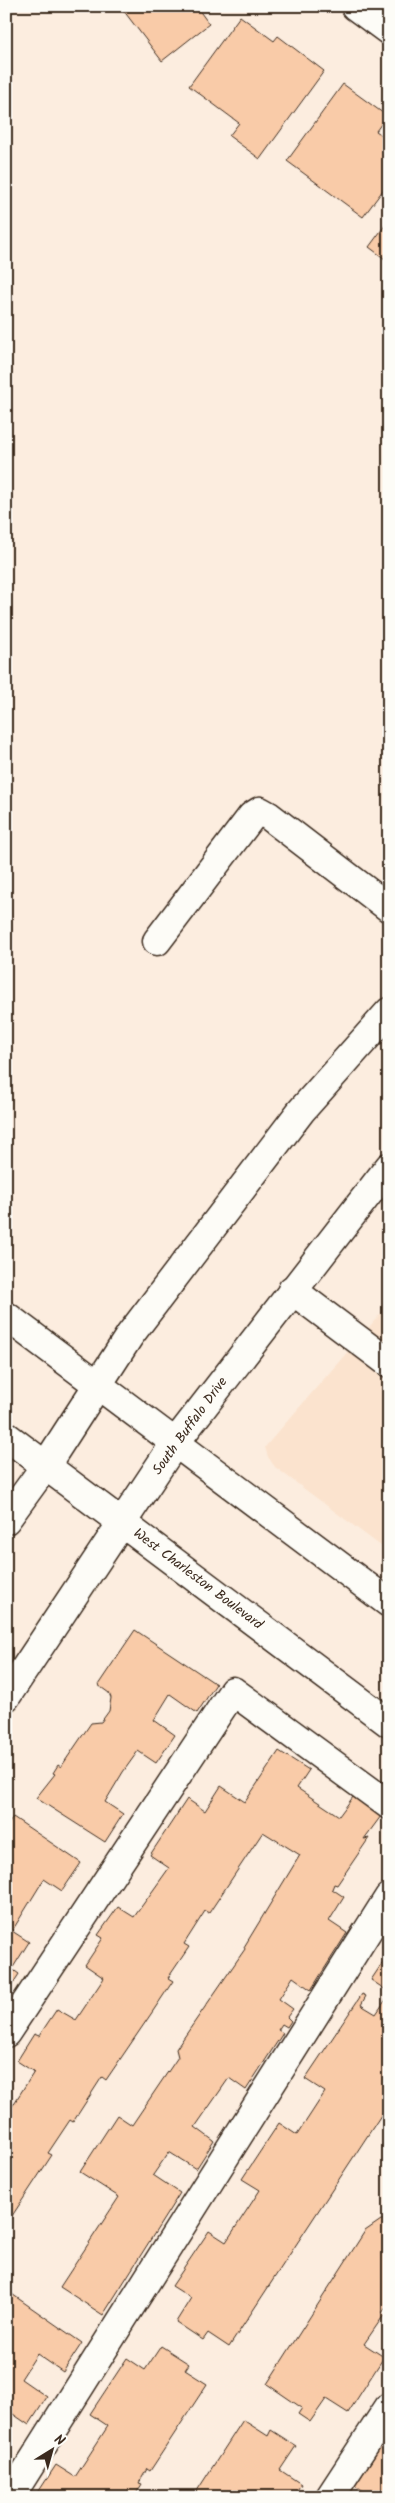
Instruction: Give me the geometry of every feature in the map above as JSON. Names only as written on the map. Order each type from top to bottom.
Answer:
[{"type":"main road","points":[[355,6],[389,31]]},
{"type":"main road","points":[[157,941],[252,816],[260,811],[389,908]]},
{"type":"main road","points":[[6,1520],[46,1464],[130,1335],[301,1111],[389,1012]]},
{"type":"main road","name":"South Buffalo Drive","points":[[6,1697],[175,1443],[292,1290],[386,1177]]},
{"type":"main road","points":[[292,1290],[389,1363]]},
{"type":"main road","points":[[6,1316],[389,1603]]},
{"type":"main road","name":"West Charleston Boulevard","points":[[6,1436],[46,1464],[389,1723]]},
{"type":"main road","points":[[6,2033],[233,1691],[389,1805]]},
{"type":"main road","points":[[10,2497],[389,1897]]},
{"type":"main road","points":[[330,2497],[389,2407]]},
{"type":"shaded area","points":[[389,1304],[389,1552],[275,1467],[268,1457],[265,1447]]},
{"type":"building","points":[[120,6],[196,6],[209,24],[162,61]]},
{"type":"building","points":[[240,16],[274,41],[278,36],[324,71],[260,159],[229,136],[239,123],[189,86]]},
{"type":"building","points":[[343,84],[387,116],[376,131],[389,140],[389,182],[363,217],[287,161]]},
{"type":"building","points":[[389,220],[389,262],[369,247]]},
{"type":"building","points":[[135,1630],[216,1684],[197,1713],[170,1694],[154,1720],[175,1735],[156,1763],[138,1751],[123,1772],[105,1802],[123,1814],[105,1842],[36,1798],[55,1774],[53,1773],[58,1765],[61,1767],[91,1723],[101,1722],[109,1711],[111,1698],[109,1693],[98,1685]]},
{"type":"building","points":[[279,1751],[309,1770],[297,1788],[339,1816],[353,1797],[381,1816],[364,1839],[369,1838],[337,1885],[334,1884],[332,1889],[344,1897],[329,1921],[347,1933],[311,1990],[293,1977],[279,1999],[293,2009],[287,2017],[291,2021],[287,2027],[282,2024],[278,2030],[283,2033],[246,2090],[229,2078],[195,2127],[214,2141],[196,2169],[169,2152],[153,2175],[180,2193],[103,2315],[60,2287],[119,2197],[80,2172],[117,2115],[132,2125],[178,2057],[176,2049],[245,1949],[244,1947],[300,1855],[263,1832],[209,1913],[205,1911],[184,1944],[189,1947],[168,1978],[173,1981],[106,2080],[102,2077],[73,2122],[70,2120],[48,2153],[52,2155],[6,2225],[6,2116],[34,2072],[17,2061],[34,2034],[39,2036],[57,2009],[76,2020],[104,1978],[85,1965],[103,1938],[98,1935],[118,1907],[134,1917],[169,1868],[150,1855],[187,1799],[205,1811],[221,1786],[245,1802]]},
{"type":"building","points":[[13,1817],[81,1863],[62,1891],[44,1879],[12,1931],[29,1942],[12,1969],[19,1974],[6,1994],[6,1828]]},
{"type":"building","points":[[389,1937],[389,1952],[382,1947]]},
{"type":"building","points":[[389,1953],[389,1992],[371,1980]]},
{"type":"building","points":[[362,1994],[366,1996],[361,2005],[376,2014],[389,1995],[389,2103],[229,2347],[208,2333],[203,2340],[176,2322],[191,2298],[172,2286],[209,2231],[226,2242],[260,2190],[242,2179],[279,2123],[297,2135],[325,2092],[305,2079]]},
{"type":"building","points":[[388,2219],[389,2303],[382,2313],[384,2315],[364,2344],[384,2357],[348,2413],[326,2399],[310,2422],[298,2414],[302,2408],[267,2384],[365,2231],[381,2220]]},
{"type":"building","points":[[6,2290],[82,2343],[63,2372],[37,2354],[21,2379],[47,2397],[29,2425],[10,2412],[6,2419]]},
{"type":"building","points":[[161,2346],[189,2364],[185,2370],[207,2384],[150,2471],[147,2469],[139,2483],[142,2484],[134,2497],[35,2497],[56,2465],[75,2477],[108,2426],[90,2414],[127,2358],[145,2370]]},
{"type":"building","points":[[243,2420],[268,2436],[271,2430],[296,2446],[280,2470],[301,2484],[293,2497],[193,2497]]},
{"type":"building","points":[[389,2434],[389,2497],[372,2497],[355,2486]]}]
